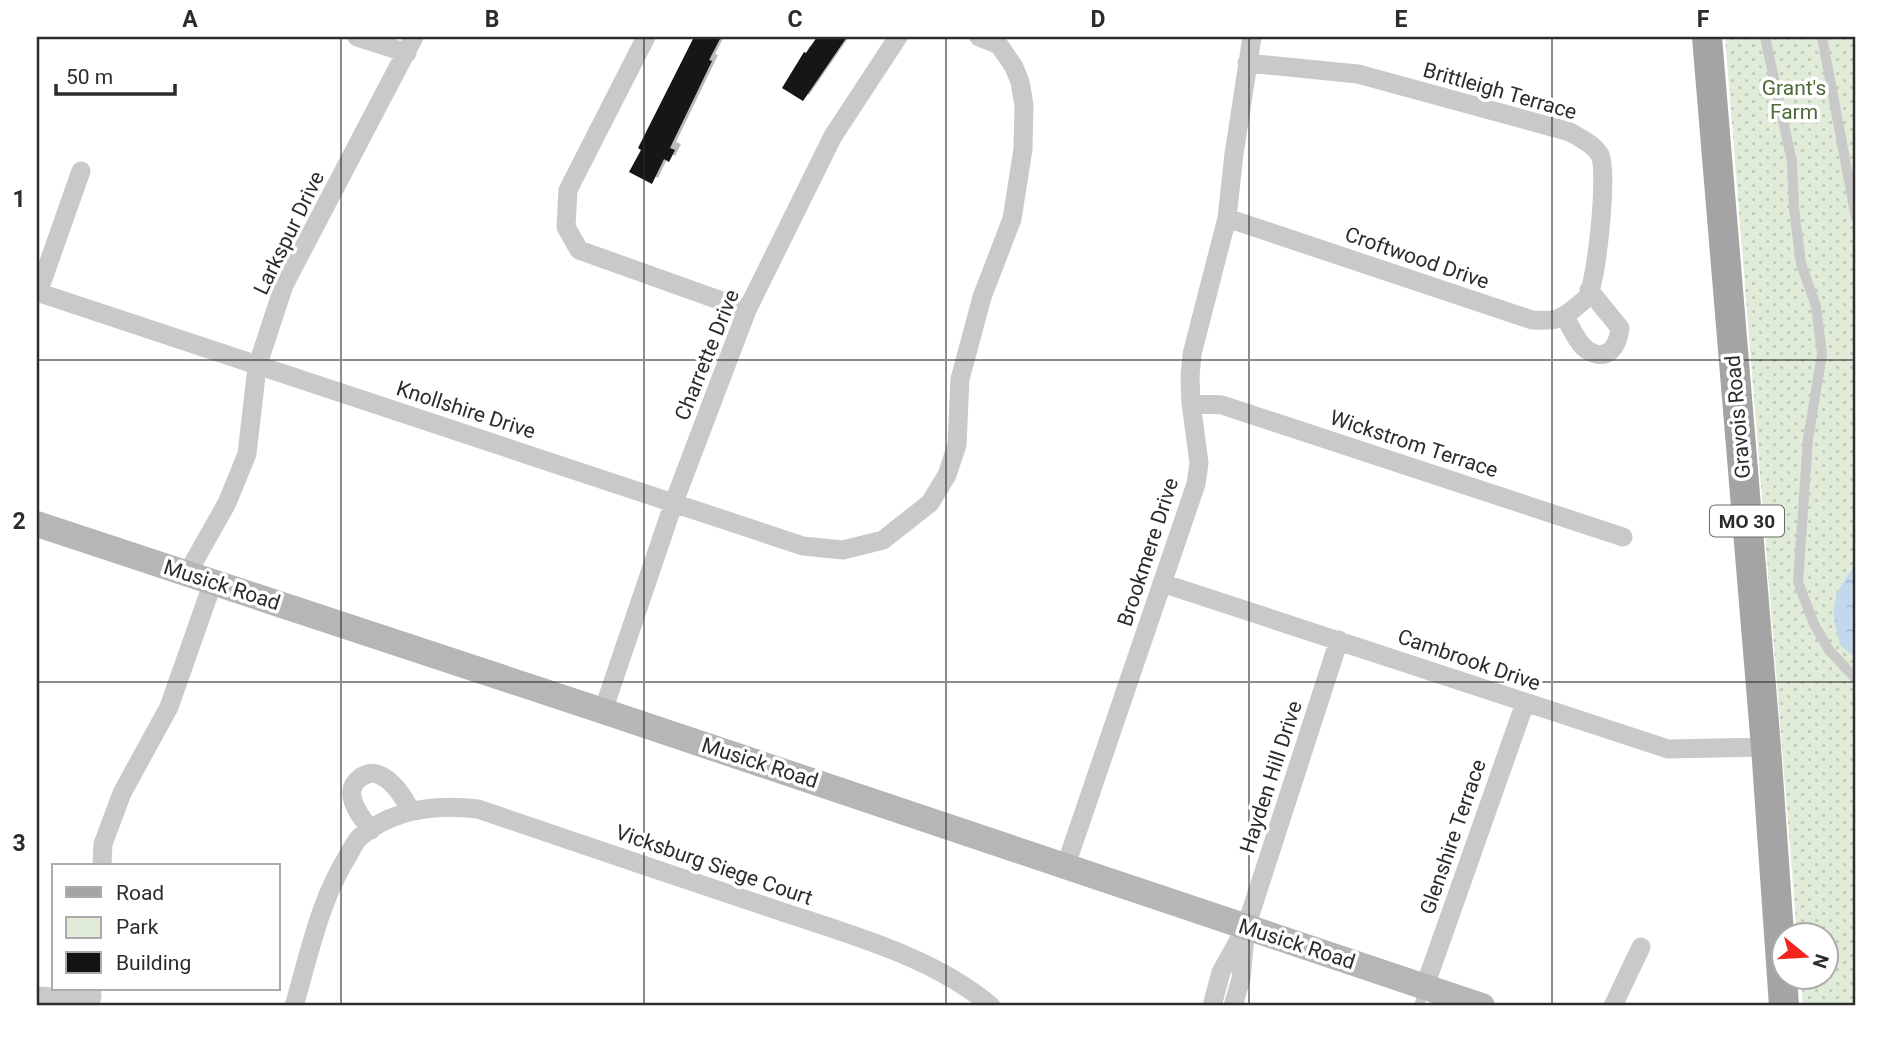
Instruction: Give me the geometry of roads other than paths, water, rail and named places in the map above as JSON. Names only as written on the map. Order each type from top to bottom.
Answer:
[{"type":"main road","name":"Gravois Road","points":[[1707,37],[1766,747],[1784,1006]]},
{"type":"street","points":[[358,37],[410,45]]},
{"type":"street","points":[[646,37],[568,190],[566,227],[579,250],[747,310]]},
{"type":"street","name":"Charrette Drive","points":[[603,711],[674,502],[747,310],[834,136],[898,37]]},
{"type":"street","name":"Knollshire Drive","points":[[81,171],[37,293],[803,546],[843,550],[883,540],[930,503],[947,475],[957,444],[960,379],[982,297],[1012,219],[1024,138],[1024,105],[1014,67],[999,45],[979,37]]},
{"type":"street","name":"Brookmere Drive","points":[[1066,865],[1196,484],[1199,463],[1191,403],[1192,354],[1227,218],[1252,37]]},
{"type":"street","name":"Larkspur Drive","points":[[187,574],[226,503],[247,454],[257,367],[285,285],[410,45]]},
{"type":"street","name":"Brittleigh Terrace","points":[[1247,63],[1358,74],[1570,131],[1589,143],[1601,156],[1602,195],[1597,264],[1588,293]]},
{"type":"street","name":"Croftwood Drive","points":[[1227,218],[1532,320],[1549,321],[1565,317]]},
{"type":"street","points":[[1588,293],[1620,328],[1619,340],[1614,349],[1607,353],[1586,349],[1565,317],[1588,293]]},
{"type":"street","name":"Wickstrom Terrace","points":[[1191,403],[1222,405],[1622,537]]},
{"type":"street","name":"Musick Road","points":[[37,524],[1066,865],[1246,928],[1422,996],[1482,1006]]},
{"type":"street","points":[[102,864],[103,844],[122,793],[169,707],[213,582]]},
{"type":"street","name":"Cambrook Drive","points":[[1163,583],[1524,704],[1668,749],[1766,747]]},
{"type":"street","name":"Hayden Hill Drive","points":[[1246,928],[1339,640]]},
{"type":"street","name":"Glenshire Terrace","points":[[1422,996],[1524,704]]},
{"type":"street","points":[[371,830],[356,810],[351,793],[356,781],[366,774],[378,774],[390,782],[411,811]]},
{"type":"street","name":"Vicksburg Siege Court","points":[[294,1006],[336,874],[359,837],[393,817],[424,807],[449,805],[478,809],[879,945],[954,979],[973,990],[991,1006]]},
{"type":"street","points":[[1212,1006],[1221,972],[1246,928]]},
{"type":"street","points":[[1233,1006],[1241,979],[1246,928]]},
{"type":"street","points":[[1613,1006],[1641,947]]},
{"type":"street","points":[[42,1000],[76,993]]},
{"type":"lane","points":[[1765,37],[1792,162],[1801,264],[1815,306],[1822,354],[1808,439],[1798,582],[1814,624],[1829,650],[1856,679]]},
{"type":"lane","points":[[1822,37],[1856,218]]},
{"type":"water","points":[[1855,565],[1856,658],[1840,645],[1833,614],[1837,592]]},
{"type":"park label","name":"Grant's Farm","points":[[1794,100]]}]
